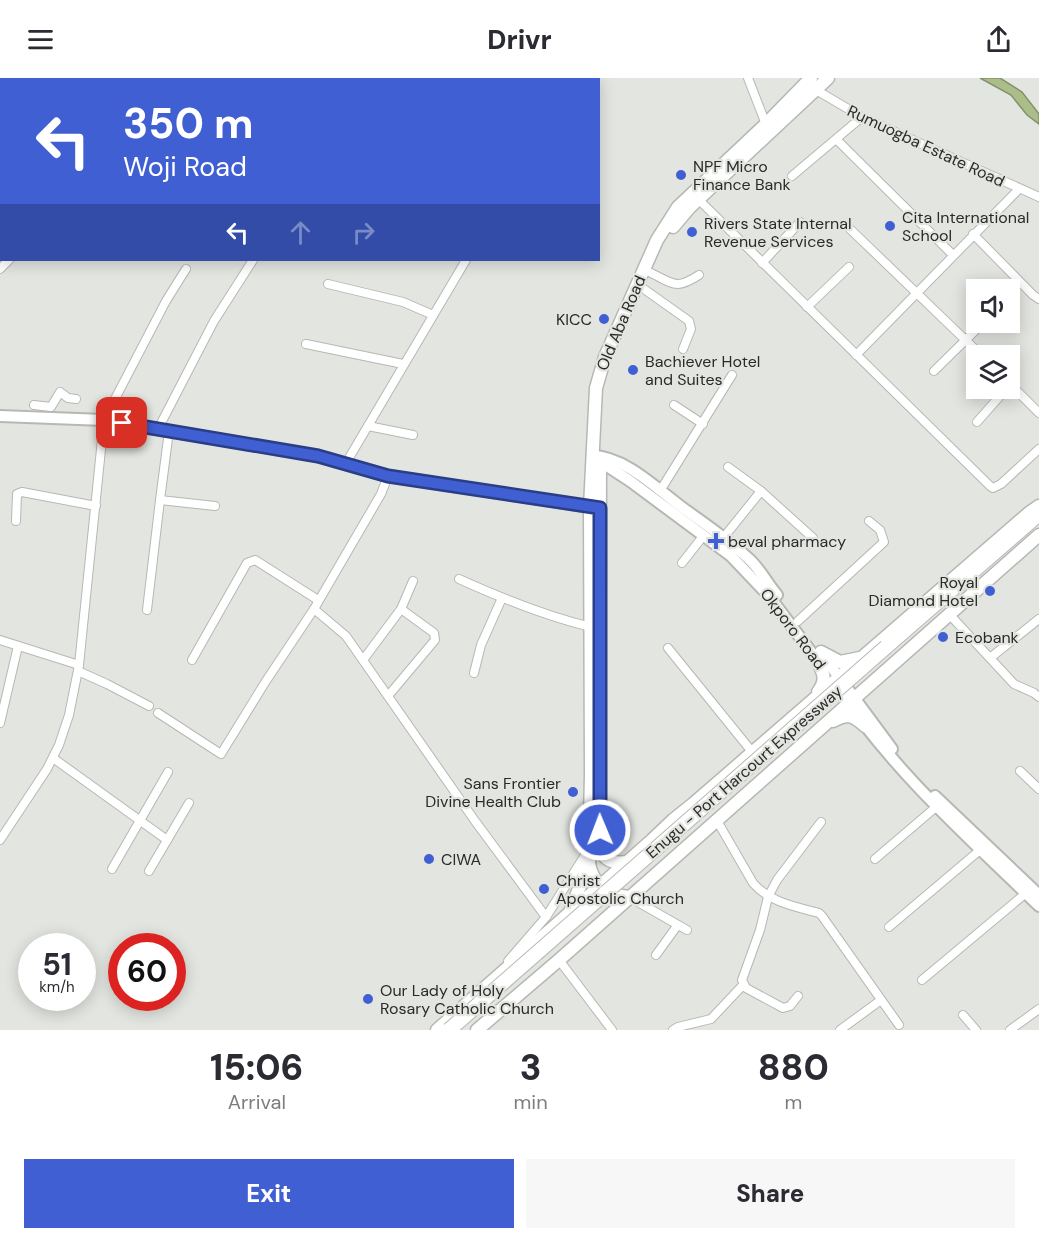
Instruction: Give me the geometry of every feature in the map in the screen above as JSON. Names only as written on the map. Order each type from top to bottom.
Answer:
[{"type":"highway","name":"Enugu - Port Harcourt Expressway","points":[[462,1030],[1039,514]]},
{"type":"highway","name":"Enugu - Port Harcourt Expressway","points":[[449,1030],[889,650],[1039,526]]},
{"type":"main road","name":"Old Aba Road","points":[[596,460],[604,385],[610,366],[666,237],[698,199],[813,84],[828,78]]},
{"type":"main road","name":"Old Aba Road","points":[[589,863],[591,627],[596,460],[594,404],[600,372],[657,240],[678,207],[768,129]]},
{"type":"main road","points":[[0,416],[104,420],[318,456],[388,476],[595,508]]},
{"type":"main road","name":"Okporo Road","points":[[596,460],[621,464],[724,537],[753,563],[798,621],[818,655]]},
{"type":"main road","name":"Okporo Road","points":[[596,460],[630,481],[731,556],[754,579],[818,655],[851,700],[909,769],[1039,895]]},
{"type":"main road","points":[[652,840],[657,833],[1039,506]]},
{"type":"main road","name":"Old Aba Road","points":[[595,508],[600,845],[604,857],[608,860],[627,862]]},
{"type":"main road","points":[[477,1030],[1039,535]]},
{"type":"main road","points":[[818,655],[840,662],[850,662],[864,656]]},
{"type":"main road","points":[[809,703],[824,683],[818,655]]},
{"type":"main road","name":"Okporo Road","points":[[851,700],[865,726],[892,761],[980,850],[1031,886],[1039,906]]},
{"type":"main road","points":[[817,731],[845,715],[857,718],[865,726]]},
{"type":"main road","points":[[437,1030],[652,840],[669,830],[676,830],[683,835],[685,842],[683,848]]},
{"type":"main road","points":[[589,863],[592,875],[600,885],[616,896],[629,897]]},
{"type":"main road","points":[[569,913],[589,863]]},
{"type":"street","points":[[748,78],[768,129]]},
{"type":"street","name":"Rumuogba Estate Road","points":[[813,84],[862,117],[1039,197]]},
{"type":"street","points":[[792,176],[862,117]]},
{"type":"street","points":[[837,140],[953,255]]},
{"type":"street","points":[[856,355],[1019,189]]},
{"type":"street","points":[[698,199],[993,488],[1001,484],[1039,449]]},
{"type":"street","points":[[762,263],[800,222]]},
{"type":"street","points":[[849,228],[972,345]]},
{"type":"street","points":[[973,234],[1039,299]]},
{"type":"street","points":[[147,610],[160,500],[163,430],[214,321],[252,261]]},
{"type":"street","points":[[346,463],[463,261]]},
{"type":"street","points":[[807,307],[849,267]]},
{"type":"street","points":[[0,840],[53,758],[69,715],[78,668],[104,420],[166,301],[186,269]]},
{"type":"street","points":[[651,273],[677,285],[686,284],[699,275]]},
{"type":"street","points":[[328,284],[403,302],[433,315]]},
{"type":"street","points":[[644,289],[689,321],[691,329],[683,349]]},
{"type":"street","points":[[934,371],[973,333]]},
{"type":"street","points":[[306,344],[403,364]]},
{"type":"street","points":[[660,491],[732,375]]},
{"type":"street","points":[[34,405],[51,407],[60,392],[68,398],[76,399]]},
{"type":"street","points":[[1020,396],[1039,413]]},
{"type":"street","points":[[977,422],[997,399]]},
{"type":"street","points":[[674,405],[703,424]]},
{"type":"street","points":[[368,426],[413,435]]},
{"type":"street","points":[[728,467],[761,492],[813,538]]},
{"type":"street","points":[[158,713],[221,754],[314,609],[381,494],[388,476]]},
{"type":"street","points":[[16,521],[17,494],[22,492],[96,506]]},
{"type":"street","points":[[724,537],[761,492]]},
{"type":"street","points":[[160,500],[215,507]]},
{"type":"street","points":[[798,621],[884,542],[880,530],[869,521]]},
{"type":"street","points":[[682,563],[704,535]]},
{"type":"street","points":[[192,660],[247,563],[251,560],[255,560],[318,600]]},
{"type":"street","points":[[459,579],[501,598],[591,627]]},
{"type":"street","points":[[363,660],[400,609],[412,581]]},
{"type":"street","points":[[474,673],[480,645],[501,598]]},
{"type":"street","points":[[314,609],[341,631],[363,660],[475,821],[546,917]]},
{"type":"street","points":[[388,696],[435,640],[434,633],[400,609]]},
{"type":"street","points":[[949,614],[1014,684],[1039,697]]},
{"type":"street","points":[[990,658],[1039,619]]},
{"type":"street","points":[[0,640],[78,668],[149,706]]},
{"type":"street","points":[[0,723],[18,646]]},
{"type":"street","points":[[668,648],[753,753]]},
{"type":"street","points":[[53,758],[167,840]]},
{"type":"street","points":[[1020,771],[1039,789]]},
{"type":"street","points":[[112,869],[168,772]]},
{"type":"street","points":[[149,871],[189,803]]},
{"type":"street","points":[[875,859],[936,807]]},
{"type":"street","points":[[716,819],[753,884],[768,897],[819,913],[899,1025]]},
{"type":"street","points":[[743,985],[742,980],[760,930],[768,897],[777,879],[821,822]]},
{"type":"street","points":[[500,975],[499,971],[546,917],[590,848]]},
{"type":"street","points":[[889,927],[980,850]]},
{"type":"street","points":[[922,980],[1031,886]]},
{"type":"street","points":[[629,897],[687,930]]},
{"type":"street","points":[[656,955],[677,926]]},
{"type":"street","points":[[559,960],[612,1030]]},
{"type":"street","points":[[743,985],[783,1008],[790,1006],[798,996]]},
{"type":"street","points":[[673,1030],[711,1019],[743,985]]},
{"type":"street","points":[[840,1030],[881,1000]]},
{"type":"street","points":[[1010,1030],[1039,1009]]},
{"type":"street","points":[[963,1015],[976,1030]]},
{"type":"shaded area","points":[[980,78],[1000,78],[1022,92],[1039,114],[1039,124],[1027,115],[1011,95]]},
{"type":"place","name":"NPF Micro Finance Bank","points":[[681,175]]},
{"type":"place","name":"Cita International School","points":[[890,226]]},
{"type":"place","name":"Rivers State Internal Revenue Services","points":[[692,232]]},
{"type":"place","name":"KICC","points":[[604,319]]},
{"type":"place","name":"Bachiever Hotel and Suites","points":[[633,370]]},
{"type":"place","name":"beval pharmacy","points":[[716,541]]},
{"type":"place","name":"Royal Diamond Hotel","points":[[990,591]]},
{"type":"place","name":"Ecobank","points":[[943,637]]},
{"type":"place","name":"Sans Frontier Divine Health Club","points":[[573,792]]},
{"type":"place","name":"CIWA","points":[[429,859]]},
{"type":"place","name":"Christ Apostolic Church","points":[[544,889]]},
{"type":"place","name":"Our Lady of Holy Rosary Catholic Church","points":[[368,999]]},
{"type":"route","points":[[122,423],[318,456],[388,476],[600,508],[600,830]]}]
